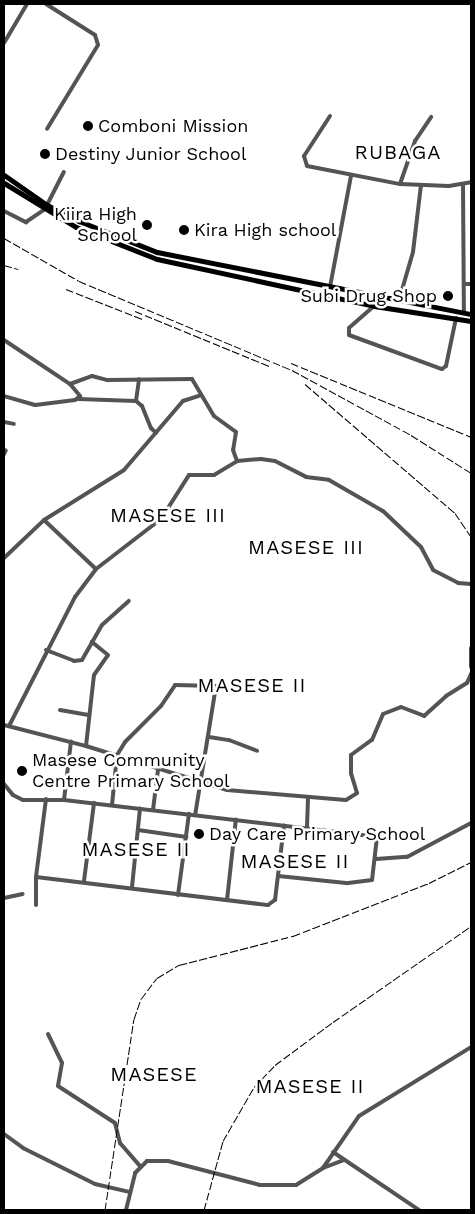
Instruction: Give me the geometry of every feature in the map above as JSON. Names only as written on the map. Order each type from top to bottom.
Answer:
[{"type":"highway","points":[[4,175],[46,208],[104,233],[157,252],[471,314]]},
{"type":"highway","points":[[4,183],[110,242],[157,259],[374,306],[471,321]]},
{"type":"street","points":[[4,43],[27,4]]},
{"type":"street","points":[[46,4],[95,35],[98,45],[48,129]]},
{"type":"street","points":[[330,116],[304,156],[304,163],[351,176],[400,184],[462,184],[471,182]]},
{"type":"street","points":[[400,184],[415,141],[431,117]]},
{"type":"street","points":[[4,211],[26,222],[46,208],[64,172]]},
{"type":"street","points":[[330,286],[351,176]]},
{"type":"street","points":[[462,184],[464,313]]},
{"type":"street","points":[[399,300],[413,252],[421,185]]},
{"type":"street","points":[[464,284],[471,284]]},
{"type":"street","points":[[374,306],[351,326],[348,332],[444,369],[456,318]]},
{"type":"street","points":[[4,340],[70,384],[86,398]]},
{"type":"street","points":[[70,384],[92,376],[107,380],[190,378],[196,383],[201,396],[214,416],[236,432],[232,450],[237,461]]},
{"type":"street","points":[[136,401],[139,379]]},
{"type":"street","points":[[78,391],[78,399]]},
{"type":"street","points":[[4,396],[35,405],[86,398],[136,401],[142,406],[150,428],[156,433]]},
{"type":"street","points":[[4,558],[44,520],[120,473],[183,402],[201,396]]},
{"type":"street","points":[[4,422],[14,424]]},
{"type":"street","points":[[9,726],[64,614],[96,569],[161,519],[188,475],[214,476],[237,461],[268,459],[306,477],[336,483],[390,517],[421,547],[433,570],[458,583],[471,584]]},
{"type":"street","points":[[44,520],[96,569]]},
{"type":"street","points":[[46,650],[77,662],[85,658],[92,642],[106,620],[130,601]]},
{"type":"street","points":[[86,746],[94,676],[108,654],[92,642]]},
{"type":"street","points":[[471,648],[471,667]]},
{"type":"street","points":[[4,725],[71,741],[226,790],[308,799],[346,800],[355,797],[349,759],[372,740],[383,714],[401,707],[424,716],[446,696],[467,683],[471,674]]},
{"type":"street","points":[[112,805],[117,755],[178,684],[216,686],[195,815]]},
{"type":"street","points":[[60,710],[89,715]]},
{"type":"street","points":[[209,737],[229,740],[257,751]]},
{"type":"street","points":[[64,800],[71,741]]},
{"type":"street","points":[[153,810],[158,770]]},
{"type":"street","points":[[4,784],[19,799],[64,800],[306,827],[374,835],[378,841],[372,880],[346,883],[278,876]]},
{"type":"street","points":[[36,905],[36,877],[46,799]]},
{"type":"street","points":[[306,827],[308,799]]},
{"type":"street","points":[[84,882],[94,803]]},
{"type":"street","points":[[132,887],[140,808]]},
{"type":"street","points":[[178,895],[189,814]]},
{"type":"street","points":[[226,900],[236,820]]},
{"type":"street","points":[[376,859],[394,860],[407,857],[471,823]]},
{"type":"street","points":[[36,877],[271,905],[278,876],[284,826]]},
{"type":"street","points":[[138,830],[186,837]]},
{"type":"street","points":[[4,898],[22,894]]},
{"type":"street","points":[[48,1034],[62,1063],[58,1086],[115,1123],[120,1143],[140,1166]]},
{"type":"street","points":[[323,1168],[359,1116],[471,1047]]},
{"type":"street","points":[[4,1134],[23,1148],[95,1184],[128,1192]]},
{"type":"street","points":[[333,1152],[419,1210]]},
{"type":"street","points":[[126,1210],[128,1192],[140,1166],[147,1161],[168,1161],[243,1181],[279,1187],[296,1185],[323,1168],[344,1160]]},
{"type":"railway","points":[[4,238],[79,281],[292,370],[411,435],[471,473]]},
{"type":"railway","points":[[4,265],[18,269]]},
{"type":"railway","points":[[66,289],[142,319]]},
{"type":"railway","points":[[135,311],[269,366]]},
{"type":"railway","points":[[291,363],[471,437]]},
{"type":"railway","points":[[305,384],[455,513],[471,537]]},
{"type":"railway","points":[[105,1210],[134,1019],[141,999],[157,978],[179,965],[293,936],[429,883],[471,862]]},
{"type":"railway","points":[[204,1210],[223,1141],[254,1087],[275,1065],[333,1022],[471,926]]},
{"type":"place","name":"Comboni Mission","points":[[88,126]]},
{"type":"place","name":"Destiny Junior School","points":[[45,154]]},
{"type":"place","name":"Kiira High School","points":[[147,225]]},
{"type":"place","name":"Kira High school","points":[[184,230]]},
{"type":"place","name":"Subi Drug Shop","points":[[448,296]]},
{"type":"place","name":"Masese Community Centre Primary School","points":[[22,771]]},
{"type":"place","name":"Day Care Primary School","points":[[199,834]]},
{"type":"district","name":"RUBAGA","points":[[398,152]]},
{"type":"district","name":"MASESE III","points":[[168,515]]},
{"type":"district","name":"MASESE III","points":[[306,547]]},
{"type":"district","name":"MASESE II","points":[[252,685]]},
{"type":"district","name":"MASESE II","points":[[136,849]]},
{"type":"district","name":"MASESE II","points":[[295,861]]},
{"type":"district","name":"MASESE","points":[[154,1074]]},
{"type":"district","name":"MASESE II","points":[[310,1086]]}]
